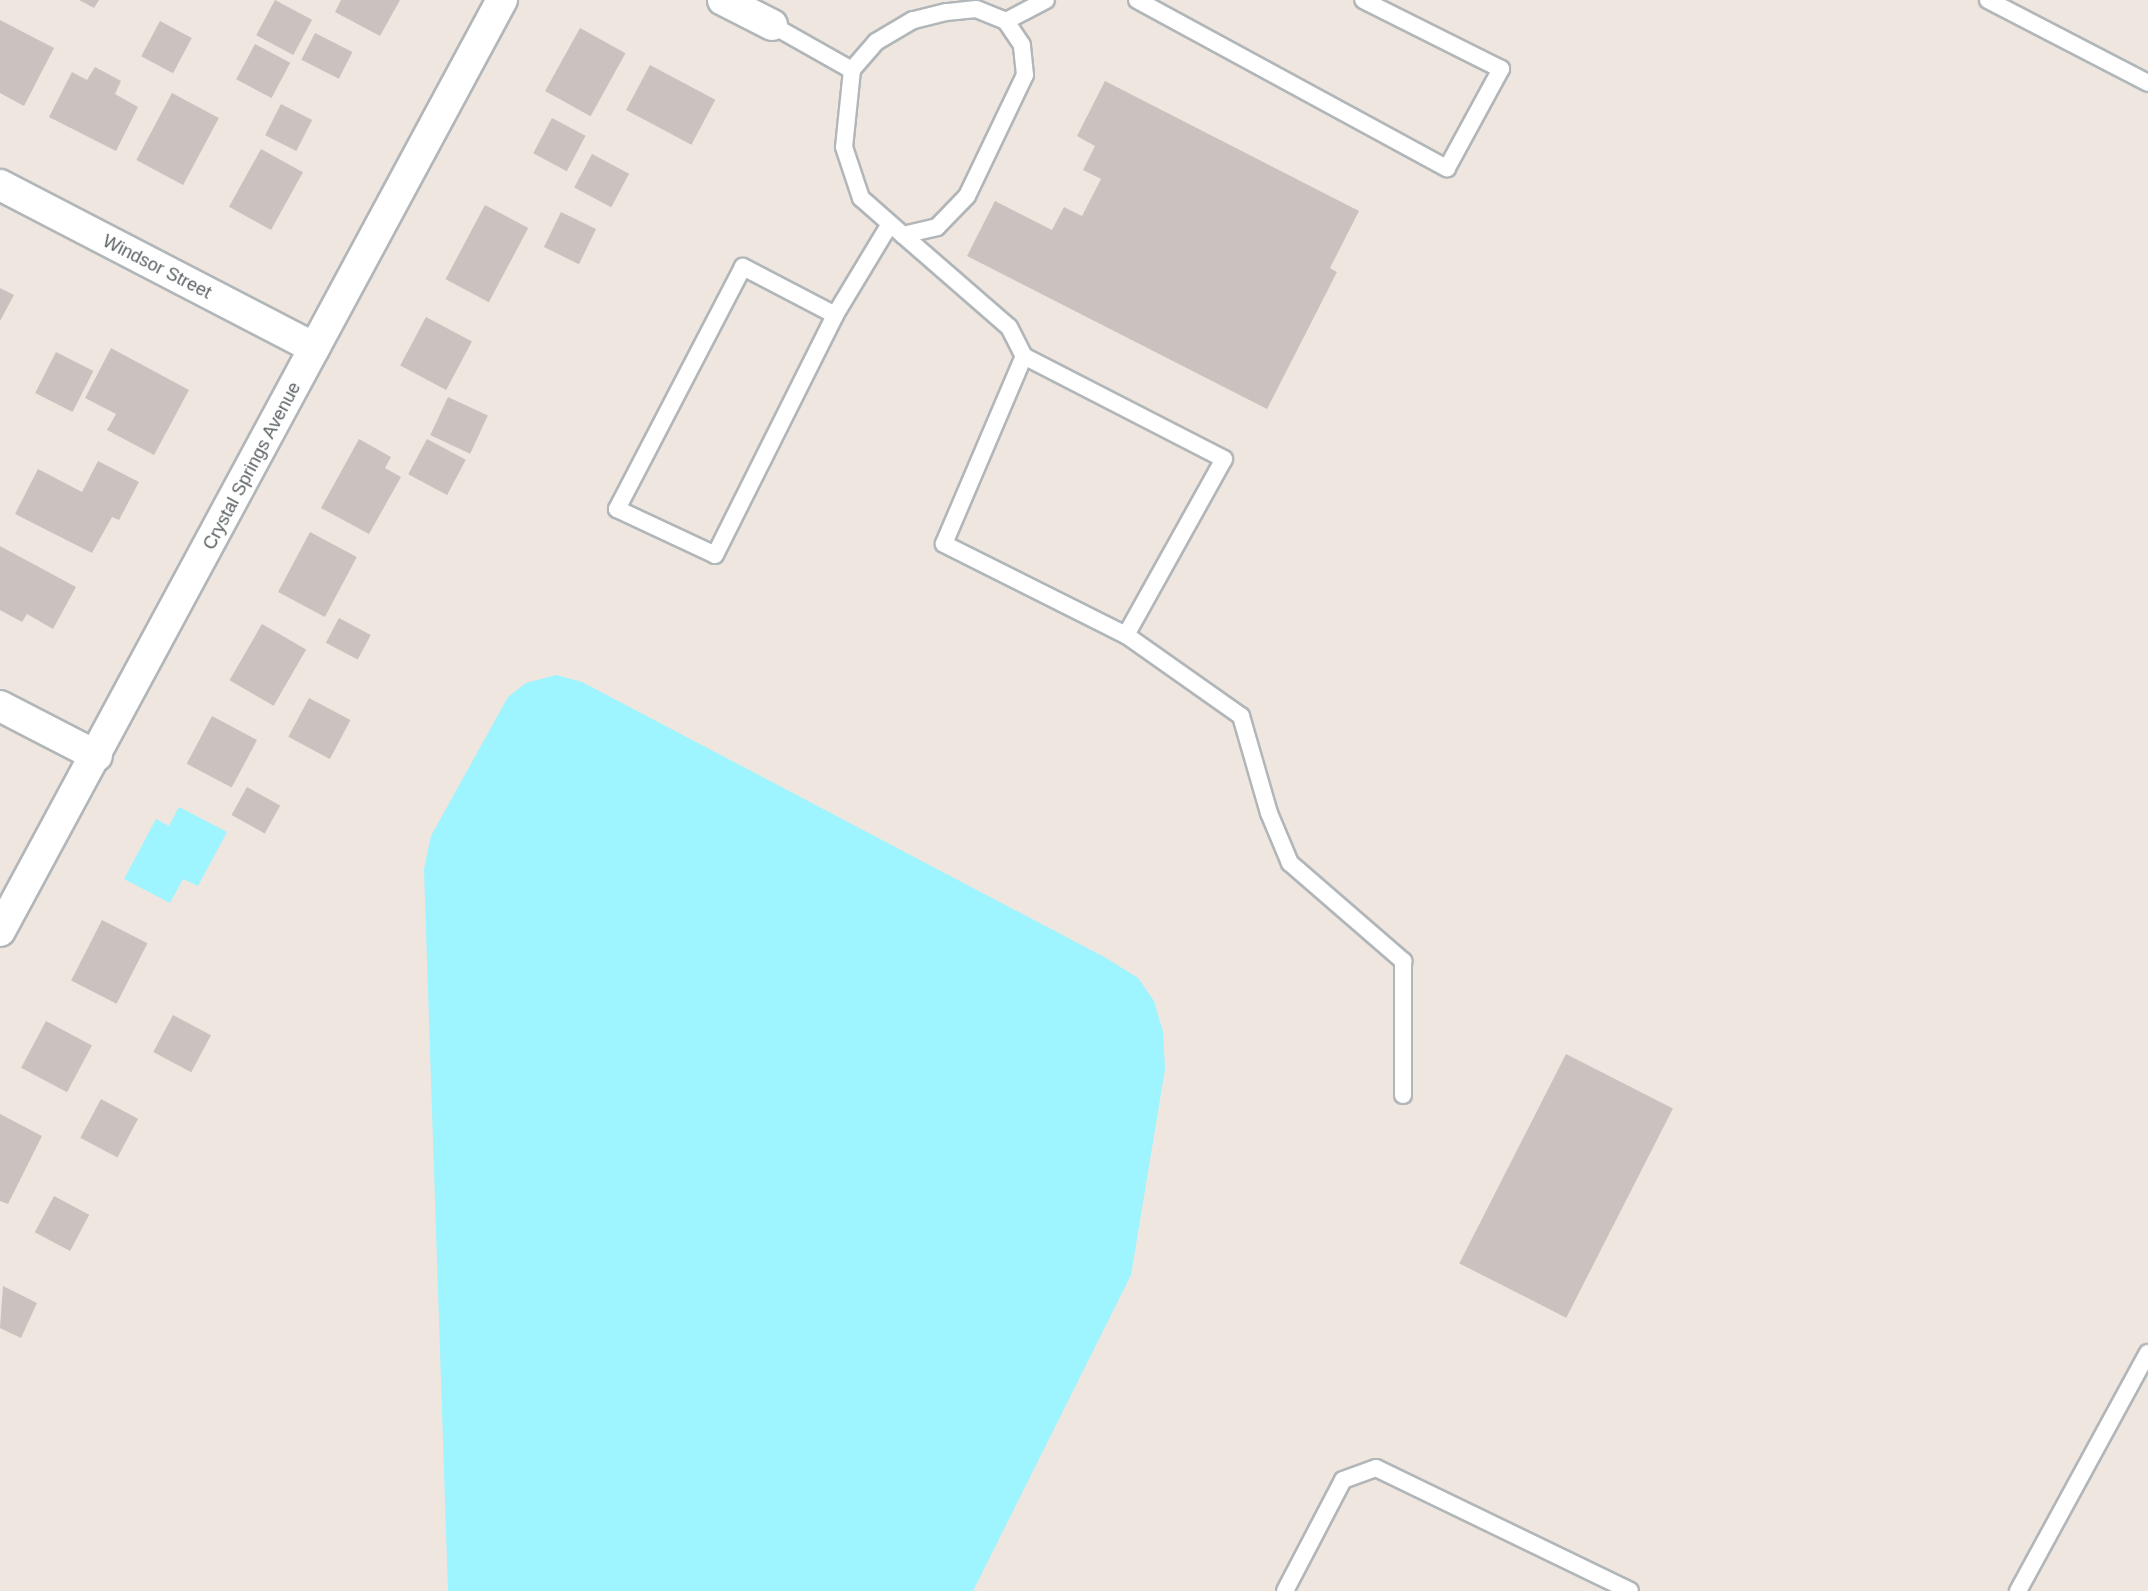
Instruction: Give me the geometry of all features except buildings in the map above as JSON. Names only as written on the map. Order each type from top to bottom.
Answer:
[{"type":"street","name":"Crystal Springs Avenue","points":[[0,931],[97,756],[502,0]]},
{"type":"street","points":[[723,0],[772,25]]},
{"type":"street","name":"Windsor Street","points":[[0,185],[314,348]]},
{"type":"street","points":[[0,706],[97,756]]},
{"type":"lane","points":[[1006,21],[1046,0]]},
{"type":"lane","points":[[1137,0],[1447,168],[1501,69],[1363,0]]},
{"type":"lane","points":[[1989,0],[2148,83]]},
{"type":"lane","points":[[903,235],[937,227],[967,196],[1008,111],[1025,75],[1022,45],[1006,21],[976,9],[913,20],[876,42],[852,70],[844,147],[861,198],[903,235],[1009,327],[1024,356],[1224,459],[1126,635]]},
{"type":"lane","points":[[772,25],[852,70]]},
{"type":"lane","points":[[835,315],[743,267],[617,509],[715,555],[835,315],[890,223]]},
{"type":"lane","points":[[1024,356],[944,544],[1126,635],[1241,716],[1269,813],[1290,863],[1403,961],[1403,1095]]},
{"type":"lane","points":[[2018,1591],[2148,1353]]},
{"type":"lane","points":[[1285,1591],[1343,1480],[1376,1468],[1630,1591]]},
{"type":"water","points":[[556,675],[582,682],[1106,958],[1138,978],[1154,1001],[1163,1032],[1165,1069],[1131,1275],[973,1591],[448,1591],[424,869],[431,836],[508,697],[526,683]]},
{"type":"water","points":[[179,807],[227,832],[198,886],[183,879],[170,903],[124,879],[156,819],[169,826]]}]
